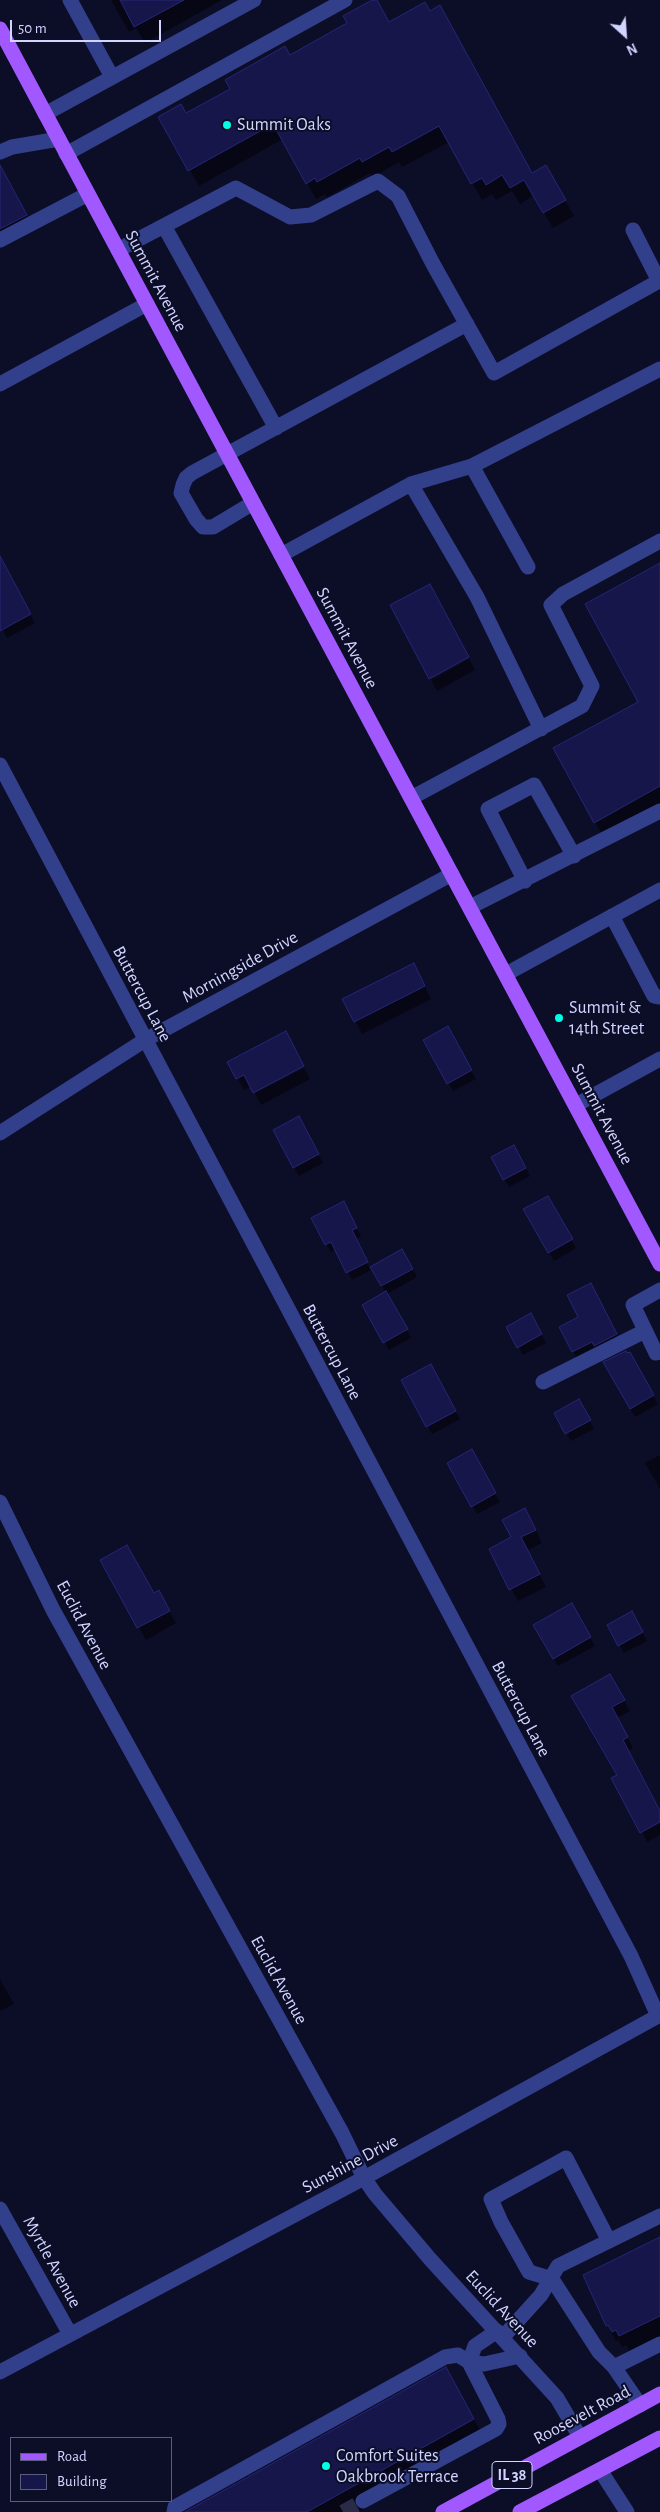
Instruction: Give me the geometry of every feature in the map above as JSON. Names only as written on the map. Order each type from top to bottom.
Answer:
[{"type":"main road","name":"Summit Avenue","points":[[0,29],[4,45],[59,139],[660,1264]]},
{"type":"main road","name":"Roosevelt Road","points":[[444,2512],[660,2394]]},
{"type":"main road","name":"IL 38","points":[[520,2512],[660,2438]]},
{"type":"street","points":[[70,0],[112,77]]},
{"type":"street","points":[[45,114],[254,0]]},
{"type":"street","points":[[66,154],[345,0]]},
{"type":"street","points":[[0,152],[12,147],[59,139]]},
{"type":"street","points":[[118,250],[236,188],[290,217],[311,215],[378,181],[398,196],[494,373],[659,281],[633,230]]},
{"type":"street","points":[[0,240],[88,194]]},
{"type":"street","points":[[164,226],[276,428]]},
{"type":"street","points":[[0,384],[147,304]]},
{"type":"street","points":[[253,503],[208,528],[203,527],[196,519],[181,493],[186,478],[467,324]]},
{"type":"street","points":[[281,555],[411,484],[472,466],[660,369]]},
{"type":"street","points":[[472,466],[528,566]]},
{"type":"street","points":[[411,484],[477,597],[541,729]]},
{"type":"street","points":[[411,798],[582,706],[592,686],[551,605],[563,594],[660,541]]},
{"type":"street","name":"Buttercup Lane","points":[[0,765],[631,1956]]},
{"type":"street","points":[[525,881],[488,809],[534,785],[574,856]]},
{"type":"street","points":[[470,907],[525,881],[660,811]]},
{"type":"street","name":"Morningside Drive","points":[[0,1133],[145,1040],[452,874]]},
{"type":"street","points":[[506,974],[660,890]]},
{"type":"street","points":[[612,916],[654,996],[660,998]]},
{"type":"street","points":[[576,1105],[660,1059]]},
{"type":"street","points":[[660,1290],[632,1306],[656,1354],[660,1352]]},
{"type":"street","points":[[543,1382],[645,1331]]},
{"type":"street","name":"Euclid Avenue","points":[[0,1502],[54,1610],[342,2132],[364,2178],[375,2194],[430,2259],[557,2398],[580,2437]]},
{"type":"street","name":"Sunshine Drive","points":[[0,2372],[364,2178],[658,2016],[631,1956]]},
{"type":"street","points":[[609,2241],[566,2158],[492,2198],[501,2222],[529,2272],[552,2279],[599,2352],[614,2367],[640,2405]]},
{"type":"street","name":"Myrtle Avenue","points":[[0,2209],[70,2334]]},
{"type":"street","points":[[363,2501],[496,2429],[500,2424],[498,2419],[469,2362],[475,2346],[500,2334],[542,2295],[558,2266],[660,2216]]},
{"type":"street","points":[[614,2367],[660,2344]]},
{"type":"street","points":[[174,2512],[175,2507],[445,2358],[458,2355],[469,2362],[484,2364],[520,2356]]},
{"type":"street","points":[[600,2470],[627,2512]]},
{"type":"building","points":[[120,0],[184,0],[134,27]]},
{"type":"building","points":[[372,0],[377,0],[389,22],[425,2],[430,11],[440,5],[532,173],[546,165],[566,200],[543,213],[524,180],[510,188],[502,175],[486,185],[482,178],[471,184],[439,126],[392,152],[389,147],[362,162],[360,158],[317,182],[315,178],[306,184],[273,124],[188,171],[158,117],[181,104],[186,113],[230,89],[225,80],[285,46],[290,55],[347,23],[343,16]]},
{"type":"building","points":[[0,165],[27,215],[0,229]]},
{"type":"building","points":[[0,556],[31,614],[0,631]]},
{"type":"building","points":[[660,563],[660,786],[594,823],[553,748],[638,702],[585,604]]},
{"type":"building","points":[[430,584],[469,657],[429,679],[390,605]]},
{"type":"building","points":[[414,963],[425,986],[354,1022],[342,999]]},
{"type":"building","points":[[448,1026],[472,1070],[447,1084],[423,1040]]},
{"type":"building","points":[[286,1031],[304,1066],[253,1093],[244,1075],[236,1079],[227,1062]]},
{"type":"building","points":[[299,1116],[319,1154],[293,1168],[273,1130]]},
{"type":"building","points":[[514,1145],[526,1168],[503,1180],[491,1157]]},
{"type":"building","points":[[548,1196],[573,1239],[548,1253],[523,1209]]},
{"type":"building","points":[[344,1201],[357,1228],[352,1230],[368,1262],[346,1273],[331,1242],[325,1245],[311,1218]]},
{"type":"building","points":[[402,1249],[413,1269],[381,1286],[370,1267]]},
{"type":"building","points":[[591,1283],[617,1334],[594,1346],[592,1342],[572,1352],[559,1327],[578,1317],[567,1295]]},
{"type":"building","points":[[386,1291],[408,1329],[383,1343],[362,1305]]},
{"type":"building","points":[[531,1313],[542,1334],[517,1348],[506,1327]]},
{"type":"building","points":[[626,1351],[627,1353],[630,1352],[654,1395],[630,1409],[603,1362]]},
{"type":"building","points":[[431,1364],[456,1411],[426,1427],[401,1380]]},
{"type":"building","points":[[579,1399],[591,1420],[565,1434],[554,1413]]},
{"type":"building","points":[[472,1449],[496,1493],[471,1507],[447,1463]]},
{"type":"building","points":[[525,1508],[536,1530],[521,1537],[540,1574],[509,1590],[489,1549],[511,1537],[502,1520]]},
{"type":"building","points":[[127,1545],[154,1593],[159,1590],[170,1611],[137,1628],[100,1560]]},
{"type":"building","points":[[572,1603],[591,1637],[553,1659],[533,1625]]},
{"type":"building","points":[[632,1611],[643,1632],[618,1646],[607,1625]]},
{"type":"building","points":[[610,1674],[625,1700],[612,1707],[628,1737],[623,1740],[660,1811],[660,1822],[640,1833],[611,1778],[617,1775],[571,1696]]},
{"type":"building","points":[[660,2237],[660,2316],[619,2336],[616,2330],[612,2332],[608,2325],[606,2326],[583,2275]]},
{"type":"building","name":"Comfort Suites Oakbrook Terrace","points":[[446,2367],[474,2419],[307,2512],[185,2512]]},
{"type":"tunnel","points":[[343,2512],[363,2501]]},
{"type":"place","name":"Summit Oaks","points":[[227,125]]},
{"type":"place","name":"Summit & 14th Street","points":[[559,1018]]},
{"type":"place","name":"Comfort Suites Oakbrook Terrace","points":[[326,2466]]}]
